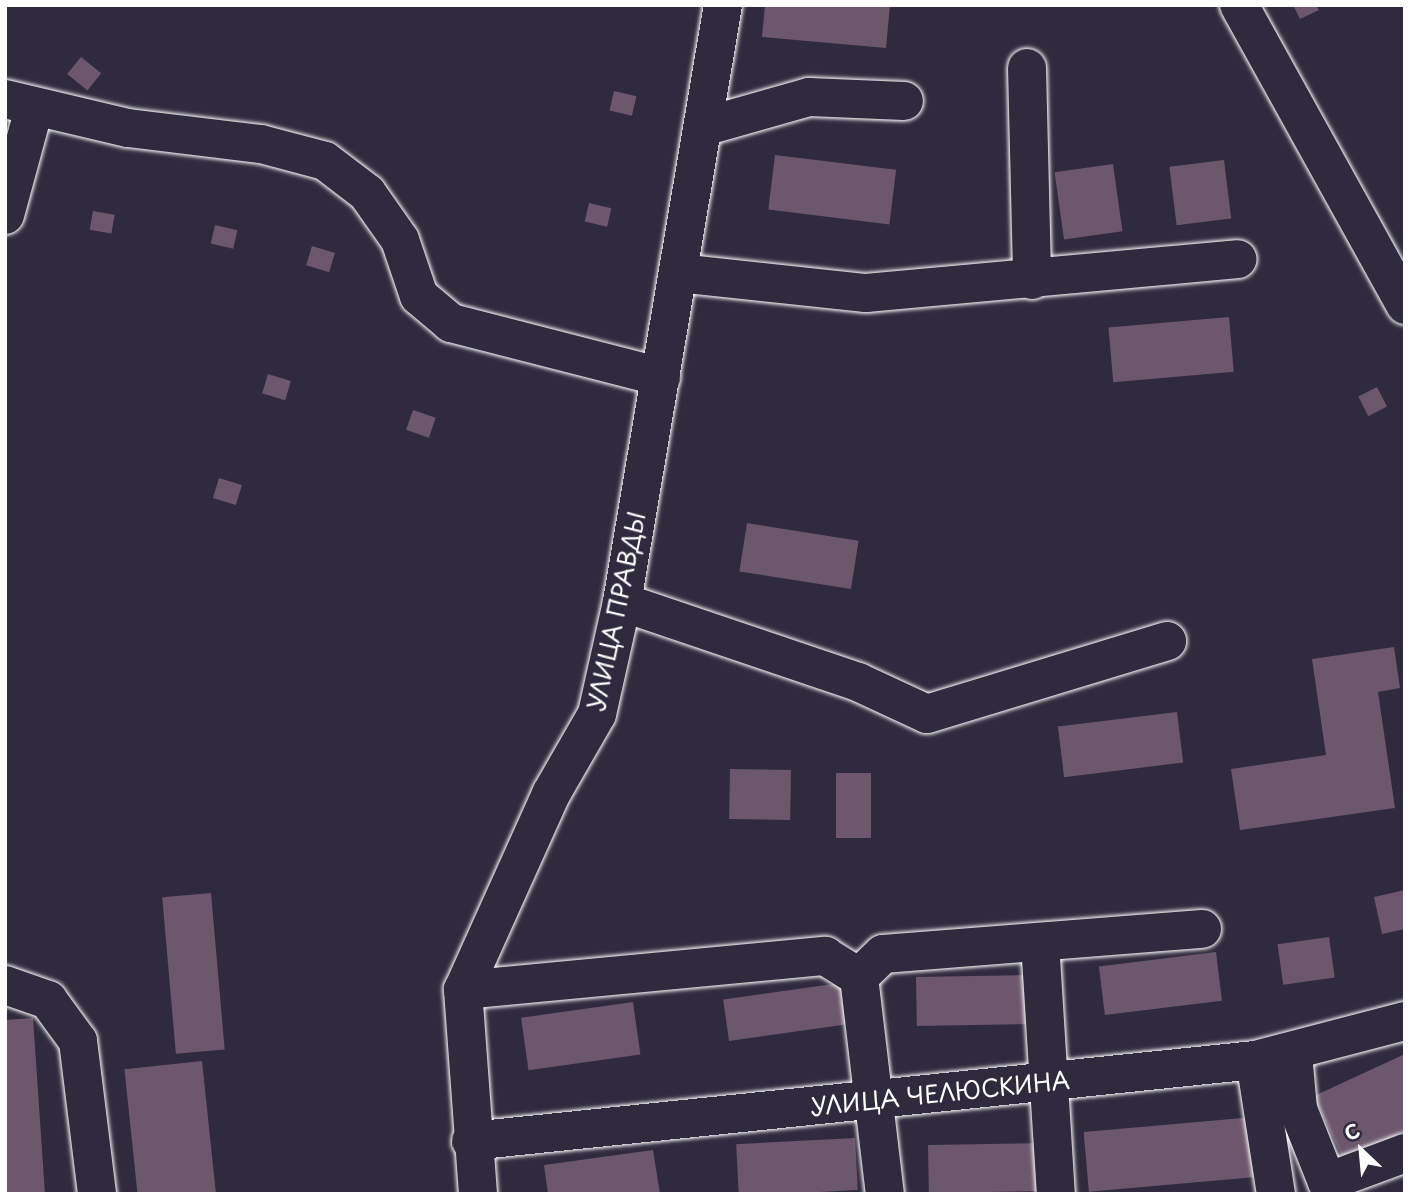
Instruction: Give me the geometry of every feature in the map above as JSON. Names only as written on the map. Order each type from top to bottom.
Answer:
[{"type":"street","name":"УЛИЦА ПРАВДЫ","points":[[478,1194],[471,1141],[463,990],[545,806],[597,714],[622,602],[723,5]]},
{"type":"street","points":[[1239,5],[1405,305]]},
{"type":"street","points":[[1027,68],[1032,280]]},
{"type":"street","points":[[703,127],[809,97],[904,101]]},
{"type":"street","points":[[5,215],[20,104],[326,161],[367,193],[400,240],[419,296],[451,323],[661,377]]},
{"type":"street","points":[[678,273],[866,293],[1032,280],[1237,259]]},
{"type":"street","points":[[622,602],[859,682],[927,714],[1167,641]]},
{"type":"street","points":[[859,977],[883,954],[1202,929]]},
{"type":"street","points":[[1040,942],[1046,1082],[1056,1194]]},
{"type":"street","points":[[463,990],[825,956],[859,977]]},
{"type":"street","points":[[859,977],[886,1194]]},
{"type":"street","points":[[5,985],[48,1000],[78,1041],[97,1194]]},
{"type":"street","name":"УЛИЦА ЧЕЛЮСКИНА","points":[[471,1141],[1255,1060],[1293,1054],[1405,1021]]},
{"type":"street","points":[[1293,1054],[1298,1109],[1327,1182],[1405,1153]]},
{"type":"street","points":[[1255,1060],[1276,1194]]},
{"type":"building","points":[[765,5],[890,5],[886,48],[762,37]]},
{"type":"building","points":[[1293,5],[1316,5],[1319,10],[1300,19]]},
{"type":"building","points":[[81,57],[101,73],[87,90],[67,74]]},
{"type":"building","points":[[614,91],[636,96],[632,116],[610,110]]},
{"type":"building","points":[[775,155],[896,170],[889,224],[768,210]]},
{"type":"building","points":[[1224,160],[1231,219],[1177,225],[1169,167]]},
{"type":"building","points":[[1113,164],[1122,231],[1064,240],[1055,172]]},
{"type":"building","points":[[589,203],[611,208],[607,227],[585,222]]},
{"type":"building","points":[[93,211],[115,215],[111,234],[90,230]]},
{"type":"building","points":[[215,225],[237,230],[233,249],[211,244]]},
{"type":"building","points":[[312,246],[335,253],[329,272],[306,265]]},
{"type":"building","points":[[1229,317],[1234,372],[1113,382],[1108,328]]},
{"type":"building","points":[[268,374],[291,381],[285,400],[262,393]]},
{"type":"building","points":[[1377,387],[1387,407],[1368,416],[1358,397]]},
{"type":"building","points":[[413,410],[436,418],[429,438],[406,430]]},
{"type":"building","points":[[219,478],[242,485],[236,505],[213,498]]},
{"type":"building","points":[[747,523],[859,541],[851,589],[739,571]]},
{"type":"building","points":[[1394,647],[1400,688],[1378,692],[1395,808],[1240,830],[1231,769],[1326,755],[1312,659]]},
{"type":"building","points":[[1177,712],[1183,763],[1064,777],[1058,727]]},
{"type":"building","points":[[730,769],[791,770],[790,820],[729,819]]},
{"type":"building","points":[[836,773],[871,773],[871,838],[836,838]]},
{"type":"building","points":[[1405,890],[1405,929],[1382,934],[1374,897]]},
{"type":"building","points":[[211,893],[225,1049],[176,1054],[162,897]]},
{"type":"building","points":[[1329,937],[1335,978],[1283,985],[1278,944]]},
{"type":"building","points":[[1216,952],[1222,1001],[1105,1015],[1099,966]]},
{"type":"building","points":[[1032,975],[1033,1024],[917,1026],[916,977]]},
{"type":"building","points":[[840,983],[846,1025],[729,1041],[723,999]]},
{"type":"building","points":[[633,1002],[640,1054],[528,1070],[521,1018]]},
{"type":"building","points":[[33,1018],[45,1194],[5,1194],[5,1020]]},
{"type":"building","points":[[1405,1054],[1405,1131],[1343,1159],[1314,1096]]},
{"type":"building","points":[[202,1061],[216,1194],[138,1194],[124,1069]]},
{"type":"building","points":[[1254,1117],[1259,1177],[1089,1192],[1084,1132]]},
{"type":"building","points":[[855,1138],[858,1190],[739,1194],[736,1144]]},
{"type":"building","points":[[1044,1143],[1045,1191],[929,1193],[928,1145]]},
{"type":"building","points":[[653,1150],[660,1194],[548,1194],[544,1165]]}]
